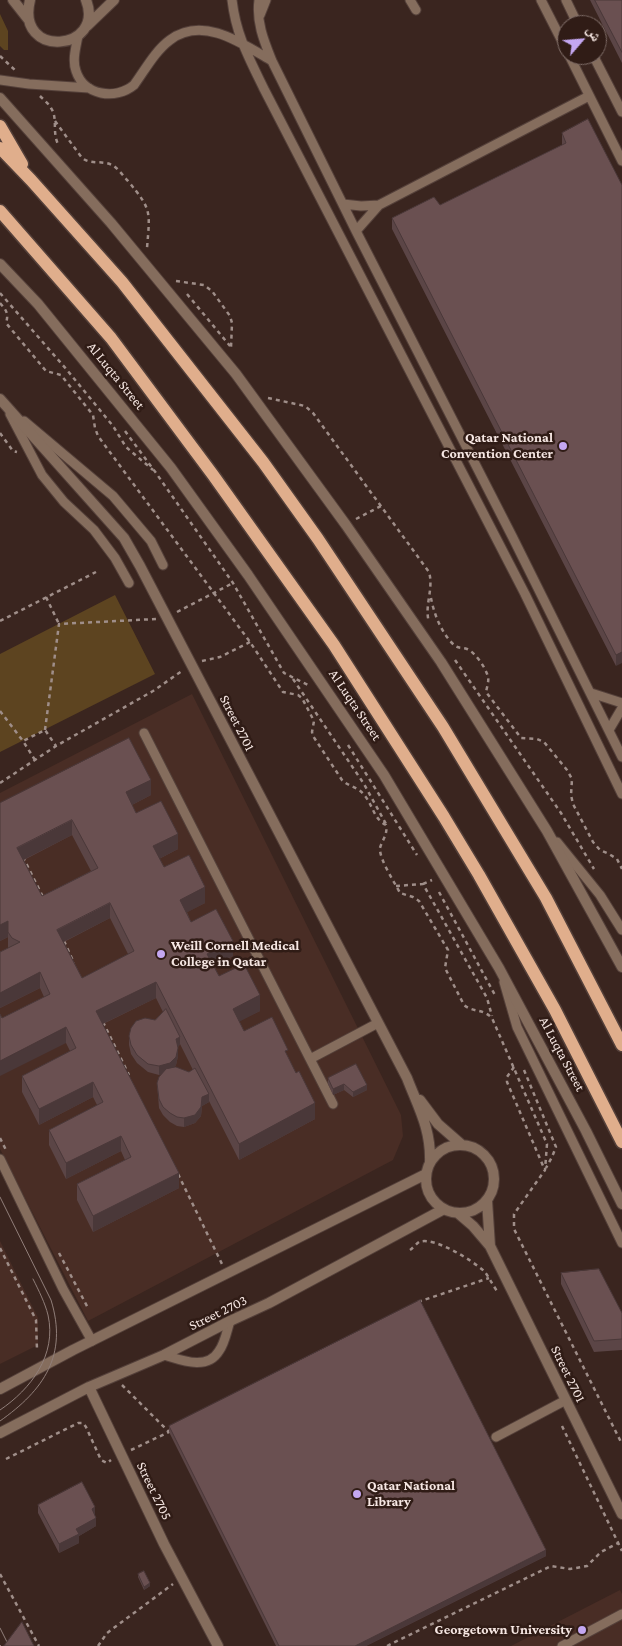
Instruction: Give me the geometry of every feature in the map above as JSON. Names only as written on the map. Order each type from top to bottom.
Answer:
[{"type":"main road","points":[[0,126],[30,180]]},
{"type":"main road","points":[[0,148],[122,282],[263,462],[318,539],[443,727],[546,898],[622,1045]]},
{"type":"main road","name":"Al Luqta Street","points":[[0,211],[110,338],[213,475],[334,645],[440,810],[479,875],[550,1001],[622,1142]]},
{"type":"street","points":[[13,0],[37,34],[44,40],[62,43],[81,32],[114,0]]},
{"type":"street","points":[[28,19],[30,0]]},
{"type":"street","points":[[81,32],[88,20],[89,11],[86,0]]},
{"type":"street","points":[[0,98],[111,223],[236,374],[346,524],[442,662],[547,831],[622,967]]},
{"type":"street","name":"Al Luqta Street","points":[[0,264],[38,304],[171,468],[243,567],[384,775],[500,968],[586,1131],[622,1204]]},
{"type":"street","name":"Street 2701","points":[[0,395],[3,403],[124,538],[168,617],[407,1078],[438,1124],[462,1145]]},
{"type":"street","name":"Street 2701","points":[[407,1078],[428,1132],[430,1162]]},
{"type":"street","points":[[452,1145],[462,1145],[477,1149],[488,1160],[493,1170],[494,1180],[492,1191],[480,1208],[459,1214],[444,1209],[435,1203],[429,1195],[426,1185],[426,1174],[430,1162],[435,1155],[452,1145]]},
{"type":"street","points":[[0,1389],[426,1174]]},
{"type":"street","name":"Street 2701","points":[[487,1200],[490,1246]]},
{"type":"street","name":"Street 2703","points":[[0,1433],[89,1388],[164,1355],[278,1299],[444,1209]]},
{"type":"street","name":"Street 2701","points":[[459,1214],[473,1226],[490,1246],[622,1514]]},
{"type":"street","name":"Street 2705","points":[[89,1388],[164,1544],[218,1646]]},
{"type":"lane","points":[[232,0],[235,20],[242,44],[525,594],[622,794]]},
{"type":"lane","points":[[259,0],[258,20],[272,61],[622,757]]},
{"type":"lane","points":[[258,20],[266,0]]},
{"type":"lane","points":[[410,0],[416,10]]},
{"type":"lane","points":[[541,0],[557,31]]},
{"type":"lane","points":[[566,0],[573,15]]},
{"type":"lane","points":[[0,80],[89,88],[114,95],[129,89],[134,84],[169,40],[192,30],[207,30],[242,44],[272,61]]},
{"type":"lane","points":[[81,32],[75,56],[75,69],[80,80],[89,88]]},
{"type":"lane","points":[[574,65],[622,160]]},
{"type":"lane","points":[[598,65],[622,112]]},
{"type":"lane","points":[[356,231],[379,205],[589,96]]},
{"type":"lane","points":[[343,204],[379,205]]},
{"type":"lane","points":[[3,403],[42,475],[64,502],[94,530],[115,558],[129,583]]},
{"type":"lane","points":[[3,403],[113,496],[151,541],[163,565]]},
{"type":"lane","points":[[591,693],[622,703]]},
{"type":"lane","points":[[609,730],[622,708]]},
{"type":"lane","points":[[144,733],[333,1104]]},
{"type":"lane","points":[[547,831],[600,895],[622,930]]},
{"type":"lane","points":[[500,968],[517,1027],[622,1243]]},
{"type":"lane","points":[[310,1059],[378,1023]]},
{"type":"lane","points":[[0,1159],[63,1288],[92,1341]]},
{"type":"lane","points":[[164,1355],[194,1363],[210,1360],[219,1352],[230,1321]]},
{"type":"lane","points":[[496,1437],[566,1400]]},
{"type":"lane","points":[[562,1646],[622,1614]]},
{"type":"path","points":[[0,55],[52,108],[55,122],[54,135],[62,150]]},
{"type":"path","points":[[55,122],[82,158],[87,162],[106,163],[114,166],[143,200],[149,211],[147,249],[141,242]]},
{"type":"path","points":[[170,275],[230,346],[232,352]]},
{"type":"path","points":[[177,282],[204,285],[212,291],[230,316],[232,324],[230,346]]},
{"type":"path","points":[[0,293],[73,377],[113,426],[126,447],[156,472]]},
{"type":"path","points":[[0,303],[8,312],[6,323],[46,371],[61,375],[93,414],[98,436],[250,642],[282,692],[298,695],[302,698],[314,721],[313,736],[342,780],[346,784],[357,787],[365,795],[376,817],[386,825]]},
{"type":"path","points":[[265,396],[271,400],[306,406],[313,412],[429,572],[432,581],[427,616],[429,623]]},
{"type":"path","points":[[122,427],[156,472],[233,583],[284,673],[304,682],[312,689]]},
{"type":"path","points":[[0,433],[13,451],[19,452],[27,446]]},
{"type":"path","points":[[346,524],[381,506]]},
{"type":"path","points":[[0,621],[96,572]]},
{"type":"path","points":[[59,624],[151,620],[168,617],[233,583]]},
{"type":"path","points":[[430,595],[435,616],[452,643],[459,648],[468,649],[474,653],[486,670],[489,678],[486,692],[514,730],[521,738],[537,739],[544,742],[567,770],[572,779],[571,794],[573,804],[593,842],[600,850],[610,854],[617,860],[622,869]]},
{"type":"path","points":[[46,597],[59,624],[45,730],[56,746]]},
{"type":"path","points":[[0,783],[56,746],[153,691],[192,665],[220,657],[250,642]]},
{"type":"path","points":[[451,654],[561,813],[597,875]]},
{"type":"path","points":[[294,679],[364,784],[386,825],[387,832],[380,848],[381,856],[400,893],[413,897],[419,902],[448,950],[445,968],[464,1005],[470,1009],[486,1012],[492,1018]]},
{"type":"path","points":[[0,711],[35,760]]},
{"type":"path","points":[[23,741],[45,730]]},
{"type":"path","points":[[347,743],[417,856]]},
{"type":"path","points":[[23,856],[44,900]]},
{"type":"path","points":[[396,886],[423,884],[432,880],[427,872]]},
{"type":"path","points":[[423,884],[487,998],[492,1018],[547,1144],[545,1170]]},
{"type":"path","points":[[437,889],[496,998]]},
{"type":"path","points":[[61,935],[78,970]]},
{"type":"path","points":[[99,1014],[129,1076]]},
{"type":"path","points":[[514,1067],[507,1077],[507,1082],[545,1170]]},
{"type":"path","points":[[523,1068],[556,1147],[545,1170],[514,1214],[514,1229],[622,1444]]},
{"type":"path","points":[[176,1171],[226,1274]]},
{"type":"path","points":[[410,1250],[420,1242],[430,1241],[447,1248],[483,1270],[497,1291],[502,1288]]},
{"type":"path","points":[[0,1248],[36,1320],[37,1350]]},
{"type":"path","points":[[412,1305],[489,1278]]},
{"type":"path","points":[[116,1377],[126,1390],[169,1432]]},
{"type":"path","points":[[6,1459],[78,1423],[82,1423],[86,1427],[101,1460],[107,1462],[115,1459]]},
{"type":"path","points":[[562,1426],[622,1551]]},
{"type":"path","points":[[128,1452],[177,1428]]},
{"type":"path","points":[[386,1646],[551,1566],[570,1570],[587,1566],[601,1552],[618,1543]]},
{"type":"path","points":[[0,1574],[39,1646]]},
{"type":"path","points":[[98,1646],[107,1633],[182,1577]]},
{"type":"shaded area","points":[[0,14],[8,31],[8,50],[4,50],[0,46]]},
{"type":"shaded area","points":[[115,595],[155,674],[0,752],[0,654]]},
{"type":"shaded area","name":"Weill Cornell Medical College in Qatar","points":[[192,694],[401,1115],[403,1136],[393,1160],[88,1321],[0,1149],[0,793]]},
{"type":"shaded area","points":[[0,1241],[38,1318],[38,1345],[0,1364]]},
{"type":"shaded area","name":"Georgetown University","points":[[620,1590],[622,1594],[622,1646],[511,1646]]},
{"type":"building","points":[[595,0],[622,0],[622,52],[607,23],[607,15],[603,15]]},
{"type":"building","name":"Qatar National Convention Center","points":[[588,119],[622,185],[622,652],[616,655],[392,218],[434,197],[440,205],[566,143],[562,133]]},
{"type":"building","points":[[129,738],[151,780],[126,792],[136,813],[161,801],[178,834],[153,846],[164,867],[189,855],[205,887],[180,900],[191,922],[216,909],[233,941],[207,954],[219,976],[244,964],[260,995],[233,1009],[244,1031],[272,1017],[288,1050],[285,1051],[296,1073],[299,1071],[315,1103],[239,1144],[156,982],[96,1011],[179,1173],[93,1216],[77,1184],[131,1157],[121,1136],[66,1163],[49,1130],[103,1102],[93,1082],[39,1109],[22,1076],[76,1048],[66,1027],[0,1061],[0,1014],[2,1018],[50,994],[40,972],[0,993],[0,952],[20,942],[12,938],[8,932],[8,921],[0,925],[0,803]],"holes":[[[72,820],[98,868],[42,896],[17,848]],[[110,903],[134,951],[82,978],[57,930]]]},
{"type":"building","points":[[166,1009],[180,1037],[176,1039],[178,1048],[176,1057],[170,1063],[159,1066],[148,1064],[137,1055],[131,1045],[129,1036],[131,1028],[136,1021],[145,1018],[155,1020]]},
{"type":"building","points":[[356,1064],[367,1085],[353,1092],[344,1084],[333,1089],[328,1078]]},
{"type":"building","points":[[176,1067],[189,1072],[195,1068],[209,1094],[202,1097],[201,1107],[195,1115],[184,1118],[170,1113],[163,1107],[159,1099],[157,1083],[159,1077],[166,1069]]},
{"type":"building","points":[[599,1269],[622,1313],[622,1339],[594,1341],[561,1273]]},
{"type":"building","name":"Qatar National Library","points":[[420,1300],[546,1550],[355,1646],[279,1646],[169,1426]]},
{"type":"building","points":[[82,1482],[95,1507],[92,1509],[96,1518],[76,1529],[79,1534],[59,1544],[38,1505]]},
{"type":"building","points":[[144,1571],[150,1583],[144,1587],[138,1574]]},
{"type":"building","points":[[22,1622],[34,1646],[4,1646]]},
{"type":"tram line","points":[[0,1197],[51,1300],[56,1338],[54,1354],[40,1384],[29,1397],[0,1421]]},
{"type":"tram line","points":[[0,1410],[22,1392],[31,1381],[39,1370],[49,1344],[48,1315],[33,1279]]},
{"type":"tram line","points":[[0,1628],[9,1646]]},
{"type":"place","name":"Qatar National Convention Center","points":[[563,446]]},
{"type":"place","name":"Weill Cornell Medical College in Qatar","points":[[161,954]]},
{"type":"place","name":"Qatar National Library","points":[[357,1494]]},
{"type":"place","name":"Georgetown University","points":[[582,1630]]}]
